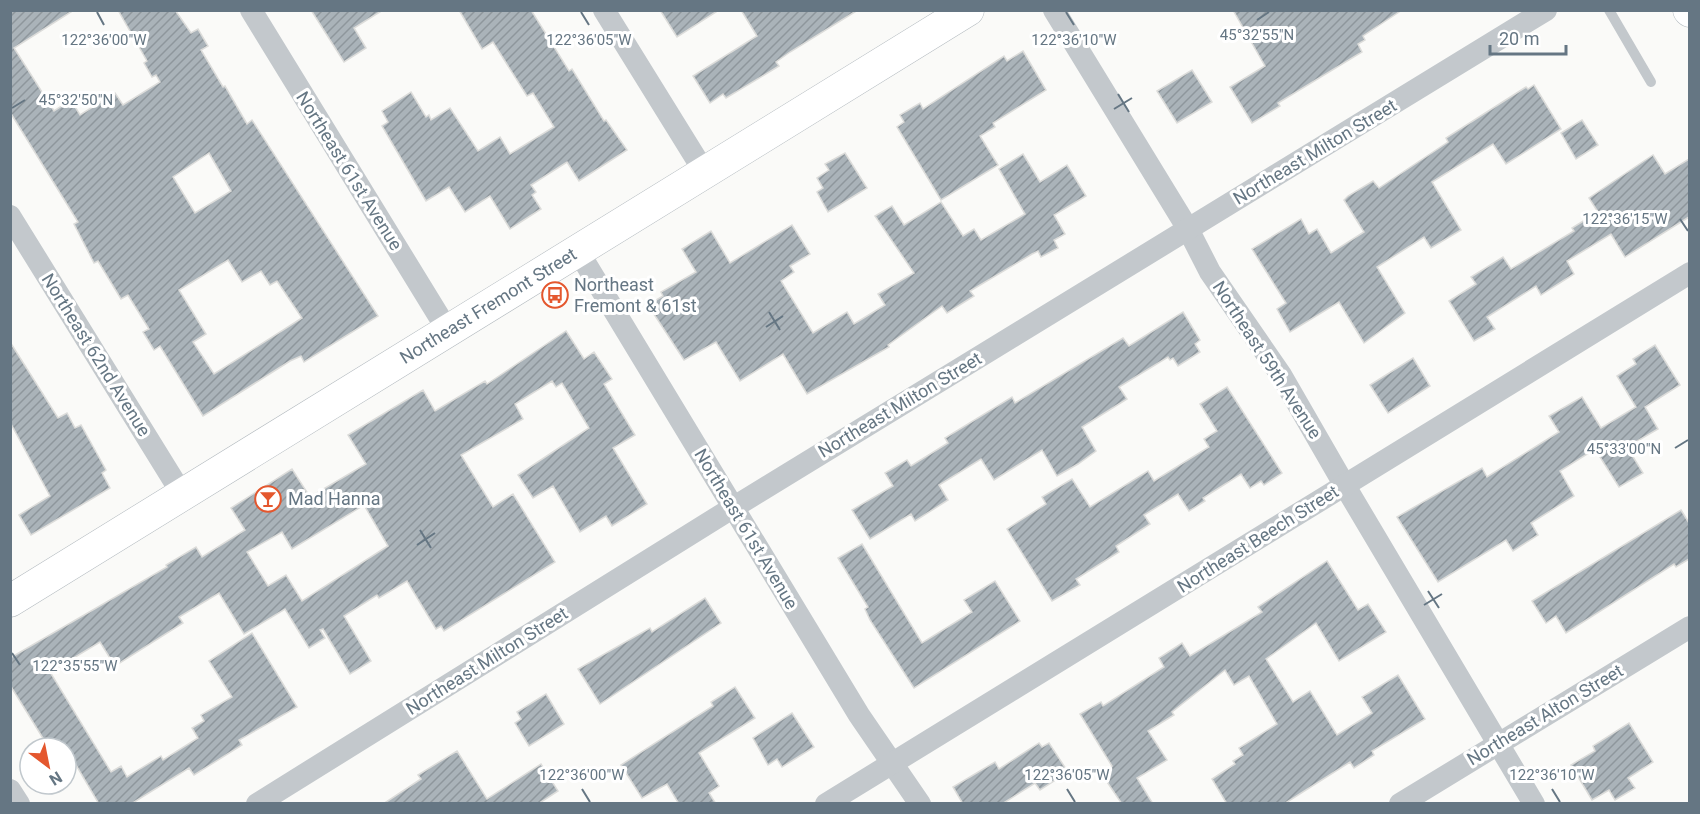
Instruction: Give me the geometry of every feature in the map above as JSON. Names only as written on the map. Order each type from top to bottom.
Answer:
[{"type":"main road","name":"Northeast Fremont Street","points":[[10,602],[965,11]]},
{"type":"street","name":"Northeast 61st Avenue","points":[[250,10],[448,330]]},
{"type":"street","points":[[604,10],[705,173]]},
{"type":"street","name":"Northeast 59th Avenue","points":[[1054,10],[1188,229],[1210,272],[1281,375],[1534,804]]},
{"type":"street","name":"Northeast Milton Street","points":[[257,804],[734,507],[1546,10]]},
{"type":"street","name":"Northeast 62nd Avenue","points":[[10,216],[182,494]]},
{"type":"street","name":"Northeast 61st Avenue","points":[[578,251],[859,715],[920,804]]},
{"type":"street","name":"Northeast Beech Street","points":[[826,804],[1689,273]]},
{"type":"street","name":"Northeast Alton Street","points":[[1400,804],[1689,627]]},
{"type":"street","points":[[10,790],[19,804]]},
{"type":"lane","points":[[1609,10],[1651,82]]},
{"type":"building","points":[[10,10],[74,10],[14,48],[54,111],[71,100],[80,115],[115,93],[123,105],[160,82],[156,75],[152,77],[144,63],[147,61],[118,10],[175,10],[191,33],[198,29],[208,46],[201,50],[223,87],[225,86],[247,124],[252,120],[378,316],[304,362],[301,356],[290,361],[203,416],[160,346],[154,350],[143,332],[149,329],[128,295],[121,299],[98,261],[94,263],[74,224],[78,222],[10,112]],"holes":[[[209,153],[231,191],[195,213],[173,177]],[[228,260],[242,282],[261,271],[270,285],[277,281],[302,318],[214,374],[193,342],[206,334],[179,290]]]},
{"type":"building","points":[[311,10],[383,10],[354,28],[366,48],[344,62]]},
{"type":"building","points":[[459,10],[531,10],[569,71],[572,69],[604,121],[606,120],[627,150],[579,181],[567,162],[531,185],[536,192],[532,195],[541,209],[510,229],[490,196],[465,212],[449,187],[426,201],[382,126],[388,122],[382,111],[411,92],[426,117],[429,115],[431,120],[450,108],[478,151],[500,137],[510,154],[554,127],[533,93],[527,96],[493,42],[482,49]]},
{"type":"building","points":[[660,10],[719,10],[677,37]]},
{"type":"building","points":[[741,10],[858,10],[790,52],[776,62],[779,66],[726,98],[723,94],[710,103],[693,76],[757,36]]},
{"type":"building","points":[[1233,10],[1402,10],[1363,36],[1365,40],[1358,44],[1362,52],[1278,103],[1280,106],[1252,123],[1230,87],[1265,66]]},
{"type":"building","points":[[1023,51],[1046,90],[993,123],[995,127],[980,136],[998,165],[941,200],[897,127],[904,122],[900,115],[920,103],[923,109],[1004,56],[1007,61]]},
{"type":"building","points":[[1192,70],[1212,102],[1177,123],[1157,91]]},
{"type":"building","points":[[1534,85],[1561,129],[1506,164],[1493,144],[1432,182],[1461,230],[1431,248],[1424,237],[1377,267],[1405,313],[1364,343],[1339,302],[1290,332],[1277,309],[1286,303],[1252,249],[1301,219],[1309,234],[1317,229],[1331,253],[1364,232],[1344,200],[1348,196],[1373,181],[1379,188],[1448,142],[1446,138],[1526,87],[1528,89]]},
{"type":"building","points":[[1582,120],[1598,145],[1576,159],[1561,133]]},
{"type":"building","points":[[845,153],[867,188],[828,212],[817,192],[823,188],[817,178],[829,170],[825,164]]},
{"type":"building","points":[[1023,154],[1040,182],[1067,165],[1086,196],[1054,215],[1065,234],[1054,240],[1058,248],[1041,257],[1038,251],[1032,254],[970,291],[974,296],[947,313],[942,306],[888,345],[889,347],[807,394],[783,354],[740,381],[716,342],[684,360],[648,305],[663,296],[661,292],[696,272],[682,249],[711,231],[730,263],[792,225],[810,254],[790,266],[794,272],[781,281],[813,333],[847,312],[854,324],[885,305],[878,294],[914,273],[875,216],[892,206],[904,225],[941,202],[963,236],[974,229],[981,240],[1025,214],[999,169]]},
{"type":"building","points":[[1653,155],[1665,174],[1689,159],[1689,217],[1625,257],[1611,234],[1567,261],[1574,274],[1541,295],[1536,286],[1487,317],[1495,329],[1474,341],[1449,301],[1476,284],[1471,277],[1503,257],[1511,269],[1574,231],[1572,228],[1598,212],[1589,198]]},
{"type":"building","points":[[1183,312],[1200,340],[1195,344],[1200,352],[1178,366],[1173,358],[1170,360],[1168,357],[1119,387],[1127,399],[1082,427],[1096,451],[1057,476],[1042,450],[994,480],[981,459],[939,485],[948,500],[915,521],[911,514],[870,539],[852,510],[893,486],[885,473],[907,460],[911,466],[948,443],[945,438],[1012,397],[1015,403],[1123,338],[1129,346]]},
{"type":"building","points":[[566,331],[584,359],[594,352],[612,379],[604,384],[635,435],[613,448],[647,504],[612,526],[606,516],[580,532],[553,486],[533,498],[518,475],[589,428],[562,383],[556,387],[552,381],[515,404],[523,419],[461,455],[493,507],[513,494],[555,562],[444,631],[441,626],[436,629],[407,581],[379,598],[377,595],[344,616],[371,661],[350,674],[323,629],[320,630],[325,638],[309,648],[285,609],[244,634],[219,593],[179,617],[183,623],[115,666],[100,642],[50,672],[111,772],[121,766],[127,777],[161,756],[163,760],[198,738],[192,728],[204,721],[201,715],[232,697],[209,661],[252,633],[297,707],[239,740],[242,745],[194,775],[189,768],[131,804],[99,804],[78,768],[78,736],[42,736],[10,685],[10,658],[167,567],[166,565],[196,547],[202,557],[245,530],[231,508],[292,469],[310,497],[366,464],[348,435],[423,390],[435,411],[485,381],[487,384]],"holes":[[[364,505],[388,546],[302,601],[286,575],[268,586],[247,552],[282,532],[292,549]]]},
{"type":"building","points":[[10,342],[58,418],[67,413],[75,428],[81,425],[106,470],[102,473],[110,488],[31,535],[19,515],[50,496],[10,422]]},
{"type":"building","points":[[1655,345],[1680,385],[1645,407],[1658,429],[1627,447],[1643,473],[1619,487],[1595,449],[1560,471],[1574,496],[1531,523],[1538,535],[1513,551],[1506,540],[1438,582],[1397,517],[1482,468],[1487,477],[1559,432],[1549,416],[1582,397],[1601,428],[1636,407],[1617,376],[1636,364],[1633,359]]},
{"type":"building","points":[[1413,358],[1430,386],[1388,413],[1370,385]]},
{"type":"building","points":[[1227,387],[1282,473],[1264,485],[1261,481],[1250,488],[1241,474],[1203,498],[1205,501],[1189,511],[1178,494],[1144,515],[1150,524],[1116,546],[1119,552],[1076,579],[1080,585],[1052,601],[1007,529],[1046,504],[1042,497],[1072,479],[1090,507],[1148,471],[1154,481],[1209,447],[1204,439],[1217,431],[1200,404]]},
{"type":"building","points":[[1681,510],[1689,523],[1689,559],[1676,567],[1674,564],[1566,633],[1556,616],[1546,623],[1532,601]]},
{"type":"building","points":[[862,544],[922,643],[972,612],[964,600],[995,581],[1020,621],[914,688],[870,620],[865,609],[868,607],[838,558]]},
{"type":"building","points":[[1327,561],[1358,610],[1368,604],[1386,632],[1339,661],[1316,623],[1266,659],[1293,702],[1310,691],[1337,735],[1372,713],[1362,697],[1398,675],[1425,719],[1372,751],[1374,755],[1354,768],[1350,762],[1284,804],[1227,804],[1212,779],[1235,764],[1233,761],[1243,755],[1239,748],[1277,724],[1249,676],[1234,685],[1225,670],[1172,712],[1174,715],[1148,731],[1167,760],[1137,778],[1153,804],[1122,804],[1101,773],[1112,766],[1080,714],[1101,702],[1103,706],[1164,667],[1159,658],[1182,643],[1190,656],[1262,612],[1258,607]]},
{"type":"building","points":[[705,598],[721,623],[600,704],[578,669],[650,628],[652,632]]},
{"type":"building","points":[[735,687],[755,718],[699,753],[719,786],[709,793],[716,804],[679,804],[667,784],[642,798],[621,765],[713,706],[711,702]]},
{"type":"building","points":[[546,694],[564,724],[529,746],[515,723],[521,719],[517,712]]},
{"type":"building","points":[[792,713],[814,747],[782,767],[777,759],[768,765],[753,738]]},
{"type":"building","points":[[1629,723],[1653,762],[1628,778],[1635,788],[1615,800],[1609,790],[1592,800],[1571,765],[1595,751],[1593,746]]},
{"type":"building","points":[[1039,743],[1042,747],[1049,743],[1068,772],[1040,790],[1035,783],[1002,804],[963,804],[953,787],[995,762],[999,769]]},
{"type":"building","points":[[457,751],[487,799],[541,764],[558,791],[538,804],[383,804],[421,779],[418,775]]},
{"type":"place","name":"Northeast Fremont & 61st","points":[[555,295]]},
{"type":"place","name":"Mad Hanna","points":[[268,499]]}]
